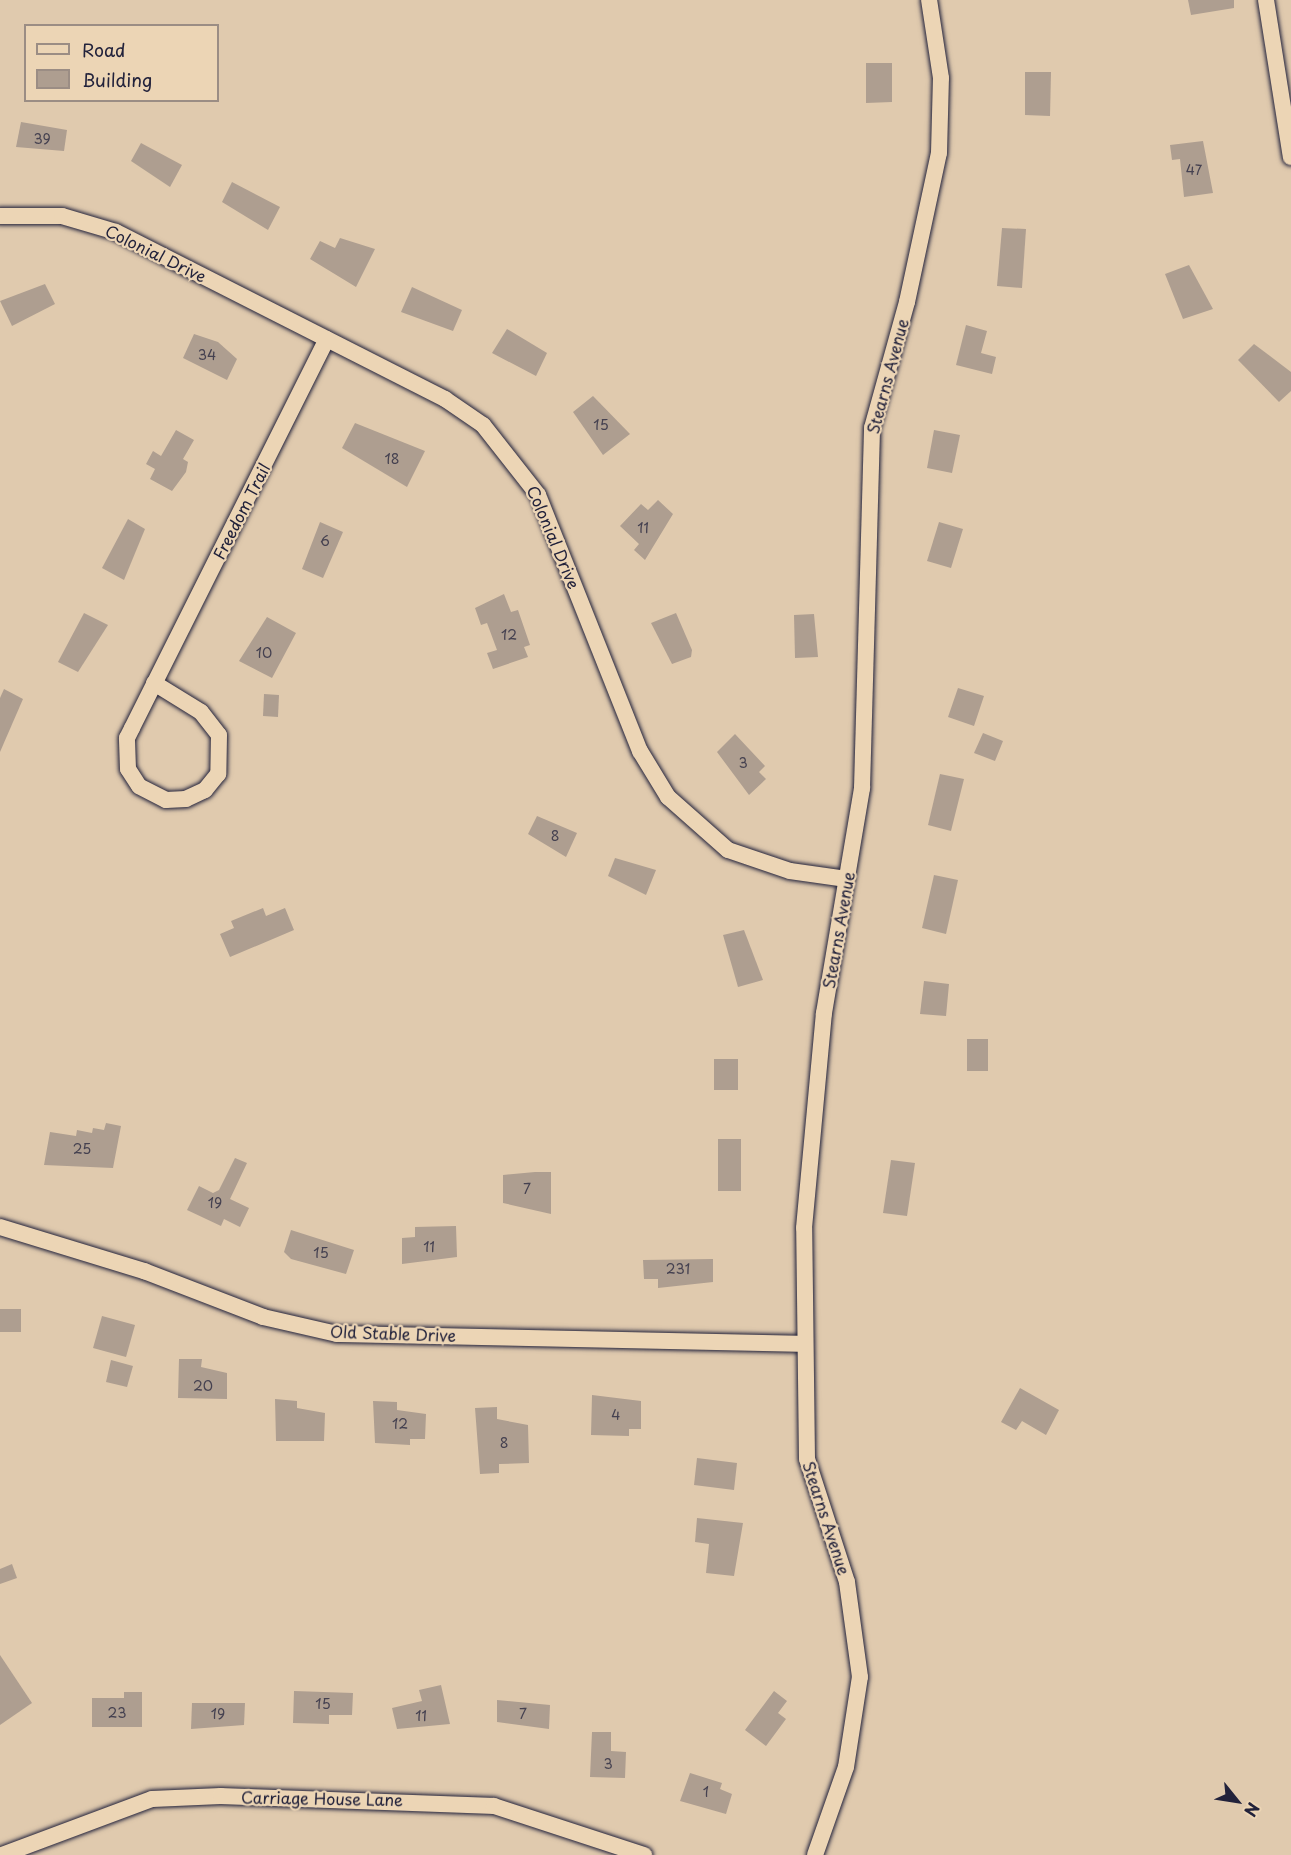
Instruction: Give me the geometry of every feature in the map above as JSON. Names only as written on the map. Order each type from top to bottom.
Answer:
[{"type":"street","name":"Stearns Avenue","points":[[815,1855],[846,1767],[860,1677],[847,1582],[807,1459],[802,1344],[808,1166],[824,1013],[862,788],[872,428],[925,231],[940,147],[941,78],[928,0]]},
{"type":"street","points":[[1266,0],[1291,157]]},
{"type":"street","name":"Colonial Drive","points":[[0,216],[62,216],[116,232],[465,411],[514,458],[548,516],[640,751],[686,817],[728,850],[758,863],[846,879]]},
{"type":"street","name":"Freedom Trail","points":[[154,683],[201,712],[219,735],[218,774],[205,790],[186,799],[156,798],[139,786],[128,769],[128,738],[154,683],[327,339]]},
{"type":"street","name":"Old Stable Drive","points":[[0,1227],[144,1271],[263,1317],[337,1334],[802,1344]]},
{"type":"street","name":"Carriage House Lane","points":[[2,1855],[152,1799],[221,1796],[494,1806],[645,1855]]},
{"type":"building","points":[[1188,0],[1234,0],[1234,8],[1191,15]]},
{"type":"building","points":[[866,63],[892,63],[892,102],[866,103]]},
{"type":"building","points":[[1025,72],[1051,72],[1050,116],[1025,115]]},
{"type":"building","points":[[21,122],[67,130],[64,151],[16,147]]},
{"type":"building","points":[[1203,141],[1213,193],[1184,197],[1180,159],[1172,160],[1170,145]]},
{"type":"building","points":[[141,143],[182,165],[170,187],[131,161]]},
{"type":"building","points":[[232,182],[280,207],[268,230],[222,202]]},
{"type":"building","points":[[1002,228],[1026,229],[1022,288],[997,286]]},
{"type":"building","points":[[340,238],[375,249],[356,287],[310,259],[320,241],[335,248]]},
{"type":"building","points":[[1189,265],[1213,309],[1183,319],[1165,274]]},
{"type":"building","points":[[45,284],[55,304],[12,326],[0,301]]},
{"type":"building","points":[[412,287],[462,310],[453,331],[401,312]]},
{"type":"building","points":[[966,325],[987,331],[981,353],[996,357],[992,374],[956,365]]},
{"type":"building","points":[[507,329],[547,353],[536,376],[492,353]]},
{"type":"building","points":[[194,334],[218,342],[237,359],[227,380],[183,358]]},
{"type":"building","points":[[1254,344],[1291,372],[1291,391],[1279,402],[1238,360]]},
{"type":"building","points":[[593,396],[630,434],[603,455],[573,412]]},
{"type":"building","points":[[355,423],[425,451],[407,487],[342,448]]},
{"type":"building","points":[[176,430],[194,440],[183,459],[188,462],[186,472],[172,491],[150,479],[155,469],[146,464],[153,451],[161,456]]},
{"type":"building","points":[[934,430],[960,435],[952,473],[927,468]]},
{"type":"building","points":[[658,500],[673,514],[645,560],[634,550],[639,544],[620,526],[641,504],[648,510]]},
{"type":"building","points":[[128,519],[145,529],[124,580],[102,568]]},
{"type":"building","points":[[320,522],[343,532],[323,578],[302,569]]},
{"type":"building","points":[[939,522],[963,529],[951,568],[927,561]]},
{"type":"building","points":[[504,594],[511,612],[518,610],[530,645],[524,647],[528,657],[493,669],[487,653],[497,650],[487,623],[481,625],[475,608]]},
{"type":"building","points":[[84,613],[108,625],[78,672],[58,662]]},
{"type":"building","points":[[676,613],[692,650],[691,657],[672,664],[651,623]]},
{"type":"building","points":[[814,614],[818,657],[795,658],[794,615]]},
{"type":"building","points":[[267,617],[296,633],[272,678],[239,661]]},
{"type":"building","points":[[958,688],[984,696],[974,726],[948,717]]},
{"type":"building","points":[[4,689],[23,699],[0,752],[0,698]]},
{"type":"building","points":[[264,694],[279,695],[278,717],[263,716]]},
{"type":"building","points":[[983,733],[1003,741],[995,761],[974,753]]},
{"type":"building","points":[[735,734],[765,766],[759,772],[766,779],[749,795],[717,752]]},
{"type":"building","points":[[940,774],[964,779],[951,831],[928,825]]},
{"type":"building","points":[[537,816],[577,833],[566,857],[528,834]]},
{"type":"building","points":[[615,858],[656,870],[646,895],[608,876]]},
{"type":"building","points":[[934,875],[958,880],[946,934],[922,928]]},
{"type":"building","points":[[263,908],[266,916],[285,908],[294,930],[230,957],[220,934],[234,928],[231,921]]},
{"type":"building","points":[[744,930],[763,980],[738,987],[723,935]]},
{"type":"building","points":[[924,981],[949,984],[946,1016],[920,1014]]},
{"type":"building","points":[[967,1039],[988,1039],[988,1071],[967,1071]]},
{"type":"building","points":[[714,1059],[738,1059],[738,1090],[714,1090]]},
{"type":"building","points":[[106,1123],[121,1126],[113,1168],[44,1165],[50,1132],[76,1136],[77,1130],[92,1133],[93,1128],[104,1130]]},
{"type":"building","points":[[718,1139],[741,1139],[741,1191],[718,1191]]},
{"type":"building","points":[[235,1158],[247,1163],[230,1199],[249,1208],[240,1227],[224,1219],[221,1226],[187,1210],[199,1186],[213,1193],[219,1190]]},
{"type":"building","points":[[891,1160],[915,1163],[907,1216],[883,1213]]},
{"type":"building","points":[[551,1172],[551,1214],[503,1203],[503,1175]]},
{"type":"building","points":[[456,1226],[457,1257],[402,1264],[402,1238],[415,1237],[415,1227]]},
{"type":"building","points":[[291,1230],[354,1250],[346,1274],[291,1259],[284,1252]]},
{"type":"building","points":[[713,1259],[713,1282],[658,1288],[658,1279],[644,1279],[643,1260]]},
{"type":"building","points":[[0,1309],[21,1309],[21,1332],[0,1332]]},
{"type":"building","points":[[102,1316],[135,1325],[126,1357],[93,1348]]},
{"type":"building","points":[[179,1359],[202,1359],[201,1367],[227,1373],[227,1399],[178,1398]]},
{"type":"building","points":[[111,1360],[133,1366],[127,1387],[106,1382]]},
{"type":"building","points":[[1020,1388],[1059,1410],[1046,1435],[1022,1421],[1016,1430],[1001,1422]]},
{"type":"building","points":[[592,1395],[641,1401],[641,1429],[629,1429],[629,1436],[591,1435]]},
{"type":"building","points":[[275,1399],[297,1401],[297,1408],[325,1413],[324,1441],[276,1441]]},
{"type":"building","points":[[373,1401],[397,1402],[397,1410],[426,1414],[425,1439],[410,1439],[410,1445],[375,1443]]},
{"type":"building","points":[[497,1407],[497,1419],[528,1425],[529,1463],[499,1464],[499,1473],[480,1474],[475,1408]]},
{"type":"building","points":[[697,1458],[737,1463],[734,1490],[694,1485]]},
{"type":"building","points":[[697,1518],[743,1523],[734,1576],[706,1573],[709,1544],[695,1542]]},
{"type":"building","points":[[12,1564],[17,1578],[0,1584],[0,1569]]},
{"type":"building","points":[[0,1655],[32,1703],[0,1725]]},
{"type":"building","points":[[441,1685],[450,1724],[397,1729],[392,1708],[422,1701],[419,1690]]},
{"type":"building","points":[[294,1691],[353,1693],[352,1715],[329,1715],[329,1724],[293,1723]]},
{"type":"building","points":[[774,1691],[787,1701],[778,1713],[786,1719],[766,1746],[745,1730]]},
{"type":"building","points":[[124,1692],[142,1692],[142,1727],[92,1727],[92,1698],[124,1698]]},
{"type":"building","points":[[497,1700],[550,1705],[549,1729],[497,1722]]},
{"type":"building","points":[[192,1703],[245,1703],[244,1725],[191,1729]]},
{"type":"building","points":[[592,1732],[611,1732],[611,1751],[626,1752],[625,1778],[590,1777]]},
{"type":"building","points":[[690,1773],[722,1783],[720,1789],[732,1794],[726,1814],[680,1801]]}]
